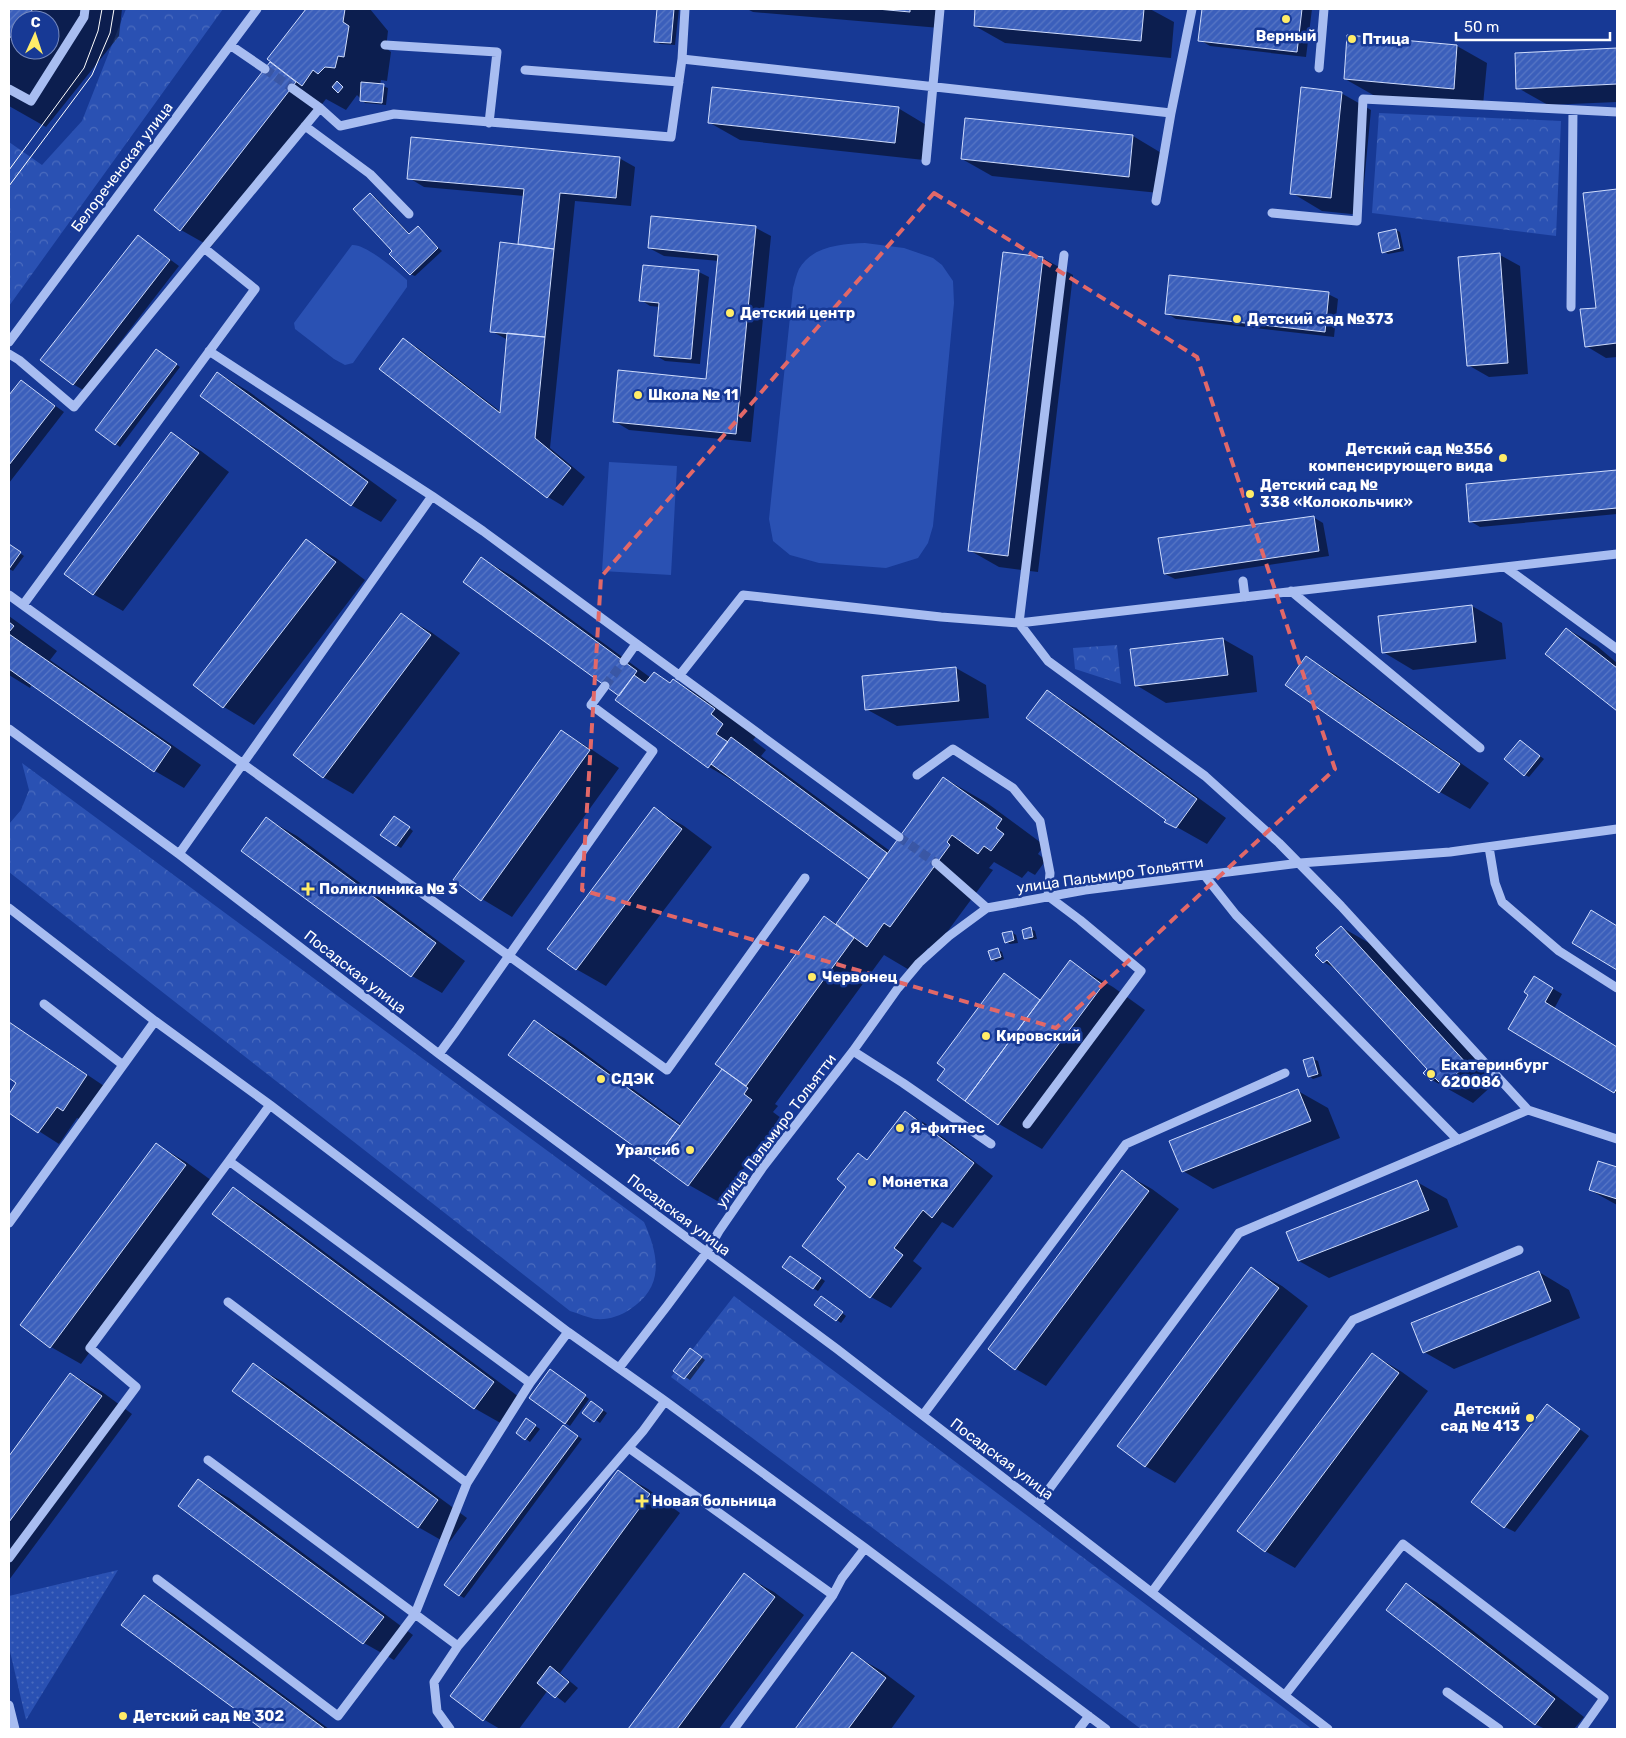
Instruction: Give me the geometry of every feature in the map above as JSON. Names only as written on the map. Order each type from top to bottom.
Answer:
[{"type":"street","points":[[9,89],[31,101],[84,17],[85,9]]},
{"type":"street","name":"Белореченская улица","points":[[9,342],[256,9]]},
{"type":"street","points":[[292,88],[320,108],[340,126],[394,114],[671,137],[682,59],[685,9]]},
{"type":"street","points":[[926,161],[940,9]]},
{"type":"street","points":[[1156,201],[1192,9]]},
{"type":"street","points":[[1319,68],[1324,9]]},
{"type":"street","points":[[230,45],[265,69]]},
{"type":"street","points":[[385,45],[496,52],[489,123]]},
{"type":"street","points":[[682,59],[1171,113]]},
{"type":"street","points":[[525,70],[679,82]]},
{"type":"street","points":[[1272,213],[1357,221],[1364,99],[1617,112]]},
{"type":"street","points":[[9,354],[19,360],[74,407],[320,108]]},
{"type":"street","points":[[1571,306],[1573,110]]},
{"type":"street","points":[[305,126],[370,174],[409,214]]},
{"type":"street","points":[[23,605],[255,289],[204,248]]},
{"type":"street","points":[[1064,255],[1019,623],[1048,660],[1205,776],[1300,863],[1528,1110],[1617,1140]]},
{"type":"street","points":[[209,351],[432,496],[899,838]]},
{"type":"street","points":[[179,854],[432,496]]},
{"type":"street","points":[[679,676],[743,595],[941,617],[1019,623],[1617,554]]},
{"type":"street","points":[[1505,567],[1617,649]]},
{"type":"street","points":[[1243,581],[1245,597]]},
{"type":"street","points":[[1291,591],[1480,748]]},
{"type":"street","points":[[9,595],[667,1070],[805,878]]},
{"type":"street","points":[[624,661],[636,644]]},
{"type":"street","points":[[439,1054],[653,751],[591,705],[605,686]]},
{"type":"street","name":"Посадская улица","points":[[9,729],[179,854],[439,1054],[923,1416],[1328,1729]]},
{"type":"street","points":[[917,775],[953,749],[1013,788],[1040,821],[1050,872],[1048,896],[1141,971],[1027,1124]]},
{"type":"street","name":"улица Пальмиро Тольятти","points":[[619,1368],[706,1252],[718,1231],[763,1167],[853,1051],[898,988],[919,963],[949,936],[987,908],[1048,896],[1300,863],[1450,852],[1617,829]]},
{"type":"street","points":[[1489,847],[1495,883],[1502,902],[1560,952],[1617,988]]},
{"type":"street","points":[[936,863],[987,908]]},
{"type":"street","points":[[1206,876],[1236,915],[1458,1140]]},
{"type":"street","points":[[9,908],[155,1021],[270,1105],[568,1332],[865,1548],[1106,1729]]},
{"type":"street","points":[[44,1004],[123,1065]]},
{"type":"street","points":[[9,1223],[155,1021]]},
{"type":"street","points":[[853,1051],[991,1144]]},
{"type":"street","points":[[923,1416],[1126,1144],[1285,1073]]},
{"type":"street","points":[[9,1558],[136,1387],[90,1348],[270,1105]]},
{"type":"street","points":[[1038,1504],[1239,1233],[1528,1110]]},
{"type":"street","points":[[229,1161],[530,1383]]},
{"type":"street","points":[[1152,1592],[1353,1320],[1518,1250]]},
{"type":"street","points":[[228,1302],[467,1483]]},
{"type":"street","points":[[157,1579],[338,1716],[415,1614],[467,1483],[530,1383],[568,1332]]},
{"type":"street","points":[[450,1729],[437,1711],[434,1682],[458,1646],[629,1448],[665,1401]]},
{"type":"street","points":[[629,1448],[833,1596]]},
{"type":"street","points":[[208,1460],[458,1646]]},
{"type":"street","points":[[1285,1696],[1403,1544],[1604,1698],[1582,1729]]},
{"type":"street","points":[[734,1729],[833,1596],[842,1578],[865,1548]]},
{"type":"street","points":[[1447,1692],[1499,1729]]},
{"type":"street","points":[[9,1706],[15,1729]]},
{"type":"street","points":[[1079,1729],[1089,1716]]},
{"type":"highlighted area","points":[[934,193],[1197,357],[1335,769],[1056,1028],[582,890],[601,577]]},
{"type":"green space","points":[[126,9],[223,9],[9,306],[9,142],[42,165],[82,121]]},
{"type":"green space","points":[[1379,113],[1561,121],[1556,236],[1372,213]]},
{"type":"green space","points":[[865,243],[904,248],[933,258],[942,265],[953,281],[954,303],[933,526],[928,543],[918,558],[886,568],[819,563],[790,555],[773,541],[769,519],[793,288],[797,274],[805,261],[819,251],[846,244]]},
{"type":"green space","points":[[352,245],[373,253],[388,264],[407,280],[407,287],[353,363],[345,365],[334,359],[295,329],[294,323]]},
{"type":"green space","points":[[609,462],[677,466],[671,575],[602,571]]},
{"type":"green space","points":[[1117,645],[1121,684],[1075,669],[1073,648]]},
{"type":"green space","points":[[22,763],[644,1222],[653,1247],[656,1270],[654,1281],[641,1301],[622,1314],[605,1319],[596,1319],[570,1311],[9,872],[9,824],[21,810],[29,790]]},
{"type":"green space","points":[[734,1296],[1312,1729],[1141,1729],[671,1377]]},
{"type":"green space","points":[[118,1570],[26,1720],[9,1647],[9,1596]]},
{"type":"building","points":[[9,9],[33,9],[10,10],[9,39]]},
{"type":"building","points":[[306,9],[345,9],[343,22],[349,26],[344,57],[338,56],[335,68],[325,67],[318,74],[313,70],[302,86],[267,59]]},
{"type":"building","points":[[657,9],[674,9],[671,43],[654,42]]},
{"type":"building","points":[[877,9],[910,9],[910,12]]},
{"type":"building","points":[[975,9],[1144,9],[1141,41],[974,26]]},
{"type":"building","points":[[1202,9],[1302,9],[1297,52],[1198,41]]},
{"type":"building","points":[[1347,35],[1457,45],[1454,89],[1344,79]]},
{"type":"building","points":[[1617,48],[1617,84],[1516,89],[1515,53]]},
{"type":"building","points":[[270,62],[296,82],[180,231],[154,210]]},
{"type":"building","points":[[337,81],[343,87],[338,93],[332,87]]},
{"type":"building","points":[[361,82],[384,84],[382,103],[360,101]]},
{"type":"building","points":[[712,87],[899,107],[895,143],[708,123]]},
{"type":"building","points":[[1301,87],[1342,92],[1331,198],[1290,194]]},
{"type":"building","points":[[965,118],[1133,135],[1129,177],[961,159]]},
{"type":"building","points":[[411,137],[620,157],[616,198],[560,193],[554,249],[518,244],[524,189],[407,179]]},
{"type":"building","points":[[1617,189],[1617,343],[1585,347],[1580,309],[1596,308],[1583,193]]},
{"type":"building","points":[[370,193],[409,234],[418,226],[438,248],[410,275],[389,254],[392,251],[353,209]]},
{"type":"building","name":"Детский центр","points":[[651,216],[756,226],[736,434],[613,422],[618,370],[706,379],[718,255],[648,248]]},
{"type":"building","points":[[1396,229],[1400,248],[1382,253],[1378,233]]},
{"type":"building","points":[[138,235],[170,260],[73,385],[40,360]]},
{"type":"building","points":[[500,242],[554,249],[545,337],[490,332]]},
{"type":"building","points":[[1003,252],[1043,257],[1008,556],[968,551]]},
{"type":"building","points":[[1500,253],[1508,363],[1467,366],[1458,257]]},
{"type":"building","name":"Детский центр","points":[[643,265],[699,270],[691,359],[654,356],[659,303],[639,301]]},
{"type":"building","points":[[1169,275],[1329,292],[1325,332],[1165,314]]},
{"type":"building","points":[[507,333],[545,337],[535,438],[571,468],[547,498],[379,369],[403,338],[500,413]]},
{"type":"building","points":[[156,349],[177,364],[115,445],[95,430]]},
{"type":"building","points":[[217,372],[368,482],[351,506],[200,396]]},
{"type":"building","points":[[21,380],[55,406],[9,465],[9,395]]},
{"type":"building","points":[[171,432],[199,453],[93,595],[64,574]]},
{"type":"building","points":[[1617,470],[1617,508],[1469,522],[1466,484]]},
{"type":"building","points":[[1314,516],[1319,551],[1164,574],[1158,538]]},
{"type":"building","points":[[306,539],[336,562],[223,708],[193,685]]},
{"type":"building","points":[[9,544],[21,552],[9,569]]},
{"type":"building","points":[[481,557],[637,671],[619,696],[463,582]]},
{"type":"building","points":[[1472,605],[1476,642],[1382,653],[1378,616]]},
{"type":"building","points":[[401,613],[431,635],[323,778],[293,755]]},
{"type":"building","points":[[9,622],[14,626],[9,632]]},
{"type":"building","points":[[1566,628],[1617,668],[1617,711],[1545,654]]},
{"type":"building","points":[[9,634],[171,747],[154,772],[9,669]]},
{"type":"building","points":[[1223,638],[1228,675],[1135,686],[1130,649]]},
{"type":"building","points":[[1306,656],[1460,764],[1439,793],[1285,685]]},
{"type":"building","points":[[956,667],[959,701],[865,710],[862,676]]},
{"type":"building","points":[[654,672],[670,683],[673,679],[715,709],[711,714],[723,724],[716,734],[728,742],[708,768],[615,700],[634,675],[645,683]]},
{"type":"building","points":[[1047,690],[1197,799],[1176,828],[1164,822],[1166,820],[1026,718]]},
{"type":"building","points":[[561,730],[590,750],[481,901],[453,880]]},
{"type":"building","points":[[731,737],[887,853],[869,879],[711,764]]},
{"type":"building","points":[[1520,740],[1540,756],[1524,776],[1504,759]]},
{"type":"building","points":[[943,777],[1002,819],[996,828],[1004,834],[991,851],[984,846],[978,854],[952,835],[947,842],[950,845],[890,927],[884,923],[867,947],[836,924]]},
{"type":"building","points":[[654,807],[682,829],[576,970],[547,949]]},
{"type":"building","points":[[394,816],[410,827],[396,846],[380,835]]},
{"type":"building","points":[[266,817],[436,943],[411,977],[241,851]]},
{"type":"building","points":[[1591,910],[1617,926],[1617,970],[1572,943]]},
{"type":"building","points":[[824,916],[854,938],[746,1086],[715,1064]]},
{"type":"building","points":[[1341,926],[1467,1064],[1443,1086],[1435,1078],[1431,1081],[1423,1073],[1427,1069],[1327,960],[1323,963],[1315,955],[1319,951],[1316,948]]},
{"type":"building","points":[[1031,927],[1033,937],[1024,939],[1022,930]]},
{"type":"building","points":[[1012,931],[1014,940],[1005,943],[1002,933]]},
{"type":"building","points":[[998,948],[1001,957],[991,960],[988,951]]},
{"type":"building","points":[[1070,960],[1103,985],[998,1125],[965,1101]]},
{"type":"building","points":[[1004,973],[1040,1000],[965,1101],[937,1080],[945,1069],[937,1063]]},
{"type":"building","points":[[1534,976],[1553,988],[1545,1002],[1617,1047],[1617,1088],[1614,1093],[1508,1029],[1528,995],[1524,992]]},
{"type":"building","points":[[534,1020],[680,1126],[654,1161],[508,1055]]},
{"type":"building","points":[[9,1022],[87,1075],[63,1111],[57,1107],[38,1133],[9,1113],[9,1094],[16,1083],[9,1078]]},
{"type":"building","points":[[1313,1057],[1318,1074],[1308,1077],[1303,1060]]},
{"type":"building","points":[[722,1069],[748,1088],[744,1094],[752,1100],[688,1186],[654,1161]]},
{"type":"building","points":[[1298,1089],[1311,1121],[1182,1172],[1169,1141]]},
{"type":"building","points":[[905,1111],[974,1163],[932,1218],[923,1210],[894,1248],[903,1255],[870,1298],[802,1246],[846,1187],[837,1179],[858,1153],[867,1160]]},
{"type":"building","points":[[156,1143],[186,1165],[50,1348],[20,1325]]},
{"type":"building","points":[[1598,1161],[1617,1167],[1617,1199],[1589,1190]]},
{"type":"building","points":[[1122,1170],[1149,1191],[1015,1370],[988,1349]]},
{"type":"building","points":[[1417,1180],[1429,1210],[1298,1261],[1286,1232]]},
{"type":"building","points":[[233,1187],[494,1382],[474,1409],[212,1214]]},
{"type":"building","points":[[790,1256],[821,1278],[813,1289],[782,1267]]},
{"type":"building","points":[[1251,1267],[1279,1288],[1145,1467],[1117,1446]]},
{"type":"building","points":[[1539,1271],[1551,1301],[1423,1353],[1411,1323]]},
{"type":"building","points":[[821,1296],[843,1312],[836,1321],[814,1305]]},
{"type":"building","points":[[690,1348],[702,1357],[684,1379],[673,1371]]},
{"type":"building","points":[[1372,1353],[1399,1373],[1265,1552],[1237,1531]]},
{"type":"building","points":[[253,1363],[438,1500],[418,1528],[232,1391]]},
{"type":"building","points":[[550,1369],[586,1395],[565,1424],[529,1398]]},
{"type":"building","points":[[70,1373],[102,1396],[9,1522],[9,1456]]},
{"type":"building","points":[[591,1401],[603,1410],[594,1422],[582,1413]]},
{"type":"building","points":[[1547,1404],[1580,1429],[1504,1528],[1471,1502]]},
{"type":"building","points":[[526,1418],[536,1425],[525,1440],[516,1433]]},
{"type":"building","points":[[563,1425],[578,1436],[459,1596],[444,1585]]},
{"type":"building","points":[[618,1470],[650,1494],[483,1721],[450,1696]]},
{"type":"building","points":[[198,1479],[384,1617],[363,1644],[178,1506]]},
{"type":"building","points":[[744,1573],[775,1597],[677,1729],[628,1729]]},
{"type":"building","points":[[1406,1583],[1555,1699],[1535,1725],[1386,1610]]},
{"type":"building","points":[[144,1595],[325,1729],[262,1729],[121,1625]]},
{"type":"building","points":[[852,1652],[886,1678],[848,1729],[795,1729]]},
{"type":"building","points":[[550,1666],[569,1682],[555,1698],[537,1683]]},
{"type":"tunnel","points":[[265,69],[292,88]]},
{"type":"tunnel","points":[[605,686],[624,661]]},
{"type":"tunnel","points":[[899,837],[936,863]]},
{"type":"tram line","points":[[9,170],[84,68],[98,31],[102,9]]},
{"type":"tram line","points":[[9,186],[92,75],[110,33],[114,9]]},
{"type":"place","name":"Верный","points":[[1286,19]]},
{"type":"place","name":"Птица","points":[[1352,39]]},
{"type":"place","name":"Детский центр","points":[[730,313]]},
{"type":"place","name":"Детский сад №373","points":[[1237,319]]},
{"type":"place","name":"Школа № 11","points":[[638,395]]},
{"type":"place","name":"Детский сад №356 компенсирующего вида","points":[[1503,458]]},
{"type":"place","name":"Детский сад № 338 «Колокольчик»","points":[[1250,494]]},
{"type":"place","name":"Поликлиника № 3","points":[[308,889]]},
{"type":"place","name":"Червонец","points":[[812,977]]},
{"type":"place","name":"Кировский","points":[[986,1036]]},
{"type":"place","name":"Екатеринбург 620086","points":[[1431,1074]]},
{"type":"place","name":"СДЭК","points":[[601,1079]]},
{"type":"place","name":"Я-фитнес","points":[[900,1128]]},
{"type":"place","name":"Уралсиб","points":[[690,1150]]},
{"type":"place","name":"Монетка","points":[[872,1182]]},
{"type":"place","name":"Детский сад № 413","points":[[1530,1418]]},
{"type":"place","name":"Новая больница","points":[[642,1501]]},
{"type":"place","name":"Детский сад № 302","points":[[123,1716]]}]
